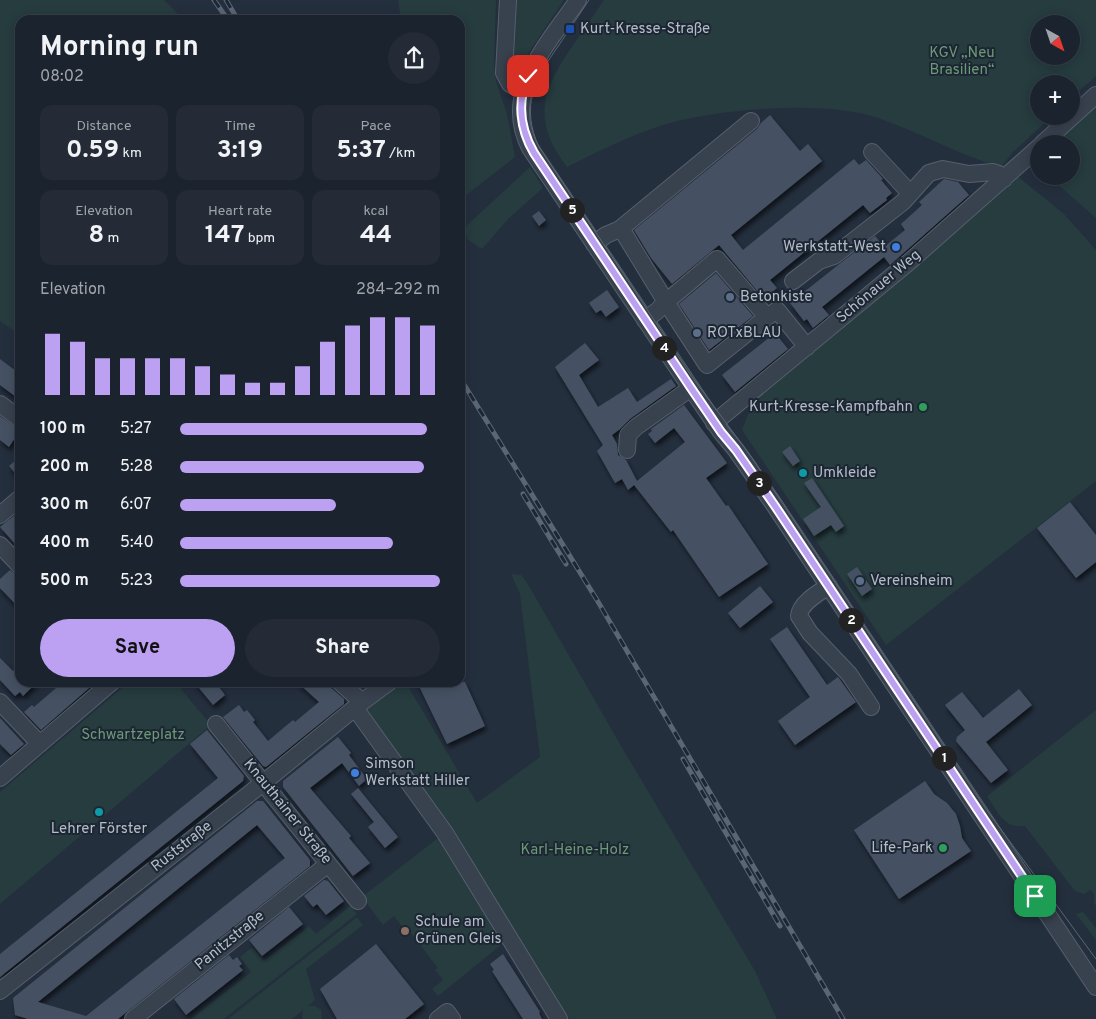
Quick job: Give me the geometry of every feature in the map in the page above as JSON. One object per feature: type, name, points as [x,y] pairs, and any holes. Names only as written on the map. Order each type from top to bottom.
[{"type":"street","points":[[508,0],[504,73],[510,84],[523,91]]},
{"type":"street","points":[[578,0],[526,80],[521,104],[522,122],[528,143],[714,422],[744,460],[829,586],[1096,987]]},
{"type":"street","points":[[1052,135],[1096,95]]},
{"type":"street","points":[[594,244],[606,235],[620,229],[751,121]]},
{"type":"street","points":[[872,152],[910,193]]},
{"type":"street","name":"Schönauer Weg","points":[[714,422],[909,262],[1030,155]]},
{"type":"street","points":[[793,281],[819,262],[834,256],[903,202],[923,178],[936,170],[954,170],[969,174],[994,172],[1004,179]]},
{"type":"street","points":[[620,229],[707,365],[777,310],[807,347]]},
{"type":"street","points":[[645,320],[717,259],[767,318]]},
{"type":"street","points":[[627,450],[628,435],[636,426],[691,388]]},
{"type":"street","points":[[0,404],[15,415]]},
{"type":"street","points":[[0,515],[15,502]]},
{"type":"street","points":[[0,545],[15,561]]},
{"type":"street","points":[[829,586],[815,595],[800,609],[798,616],[810,633],[849,674],[871,707]]},
{"type":"street","points":[[0,778],[106,687]]},
{"type":"street","points":[[344,687],[359,705],[445,833],[559,1019]]},
{"type":"street","name":"Ruststraße","points":[[0,991],[382,687]]},
{"type":"street","points":[[0,702],[40,744]]},
{"type":"street","name":"Knauthainer Straße","points":[[216,724],[358,901]]},
{"type":"street","name":"Panitzstraße","points":[[133,1019],[328,864]]},
{"type":"green space","points":[[0,0],[164,0],[179,15],[15,15],[15,332],[0,321]]},
{"type":"green space","points":[[398,0],[496,0],[494,65],[496,81],[507,114],[515,157],[465,196],[465,15],[400,15]]},
{"type":"green space","points":[[513,0],[564,0],[517,70],[512,68]]},
{"type":"green space","name":"KGV „Neu Brasilien“","points":[[604,0],[1096,0],[1096,76],[1080,90],[1080,75],[1030,75],[1030,125],[1042,125],[1013,152],[1001,167],[878,118],[855,112],[799,108],[736,111],[680,121],[634,136],[567,167],[549,136],[545,121],[545,108],[547,94],[553,79],[571,48]]},
{"type":"green space","points":[[1096,103],[1096,218],[1058,185],[1080,185],[1080,135],[1062,135],[1072,125],[1080,125],[1080,118]]},
{"type":"green space","points":[[530,167],[543,188],[509,218],[482,249],[468,240],[465,227]]},
{"type":"green space","name":"Kurt-Kresse-Kampfbahn","points":[[1016,175],[1064,214],[1096,250],[1096,481],[886,645],[742,430],[754,399]]},
{"type":"green space","name":"Karl-Heine-Holz","points":[[511,574],[521,575],[526,581],[624,751],[755,971],[777,1019],[569,1019],[500,906],[362,712],[393,687],[408,687],[477,803],[540,757],[520,594]]},
{"type":"green space","name":"Schwartzeplatz","points":[[123,687],[179,687],[211,725],[0,904],[0,792]]},
{"type":"green space","points":[[1096,710],[1096,906],[1094,894],[1091,890],[1084,894],[1075,891],[1025,826],[1012,825],[1007,822],[998,813],[987,796]]},
{"type":"green space","points":[[442,835],[504,936],[499,942],[501,945],[438,996],[432,989],[443,980],[435,970],[438,968],[406,927],[404,929],[394,916],[383,925],[362,897]]},
{"type":"green space","points":[[350,906],[357,914],[224,1019],[191,1019],[251,972],[240,957],[252,947],[264,961],[309,926],[316,934]]},
{"type":"green space","points":[[1083,912],[1096,928],[1096,940],[1076,914]]},
{"type":"green space","points":[[357,917],[363,925],[306,969],[315,1000],[308,1006],[315,1006],[321,1010],[322,1019],[302,1019],[303,1010],[292,1019],[228,1019]]},
{"type":"building","points":[[770,115],[800,151],[808,144],[822,161],[731,235],[743,250],[854,159],[859,165],[866,160],[883,179],[881,180],[892,193],[886,198],[887,200],[870,213],[863,205],[770,280],[777,288],[764,299],[719,245],[672,284],[651,258],[634,230],[757,129]]},
{"type":"building","points":[[944,179],[958,182],[969,195],[890,265],[884,257],[822,307],[829,315],[813,328],[807,319],[804,321],[790,303],[875,236],[884,247],[905,230],[901,224],[922,205],[919,202]]},
{"type":"building","points":[[539,211],[546,220],[539,226],[532,216]]},
{"type":"building","points":[[716,273],[753,316],[709,350],[679,304]]},
{"type":"building","points":[[607,290],[619,307],[606,317],[601,310],[596,313],[589,303]]},
{"type":"building","points":[[775,333],[788,349],[735,392],[722,375]]},
{"type":"building","points":[[585,343],[599,360],[579,375],[598,407],[628,388],[637,402],[671,379],[676,386],[630,419],[612,435],[617,444],[618,455],[626,460],[637,481],[685,442],[674,428],[655,443],[648,434],[652,431],[651,429],[684,405],[727,463],[706,478],[726,506],[728,505],[768,564],[719,597],[673,530],[671,532],[634,485],[628,490],[622,479],[615,483],[597,451],[603,445],[555,367]]},
{"type":"building","points":[[0,359],[15,370],[15,396],[0,385]]},
{"type":"building","points":[[0,416],[15,426],[15,438],[9,447],[0,440]]},
{"type":"building","points":[[790,446],[800,461],[793,466],[782,452]]},
{"type":"building","points":[[15,461],[15,473],[9,466]]},
{"type":"building","points":[[812,478],[844,526],[836,532],[831,525],[814,536],[803,519],[821,507],[804,483]]},
{"type":"building","points":[[1070,502],[1096,535],[1096,562],[1076,578],[1037,528]]},
{"type":"building","points":[[15,515],[15,544],[0,527]]},
{"type":"building","name":"Vereinsheim","points":[[857,567],[872,589],[862,596],[847,574]]},
{"type":"building","points":[[10,570],[15,574],[15,604],[0,588],[0,579]]},
{"type":"building","points":[[760,586],[773,602],[740,628],[728,613]]},
{"type":"building","points":[[787,627],[827,685],[838,677],[856,702],[795,745],[778,721],[810,697],[770,639]]},
{"type":"building","points":[[0,658],[13,671],[15,669],[15,687],[32,687],[23,696],[20,692],[15,696],[0,680]]},
{"type":"building","points":[[465,682],[485,726],[447,744],[419,687],[465,687]]},
{"type":"building","points":[[57,687],[90,687],[41,730],[24,712],[32,705],[34,707]]},
{"type":"building","points":[[198,687],[219,687],[225,695],[213,705]]},
{"type":"building","points":[[302,687],[330,687],[344,699],[344,704],[266,767],[263,766],[223,717],[239,705],[244,712],[247,710],[255,720],[253,722],[268,741],[319,702]]},
{"type":"building","points":[[1019,689],[1032,705],[986,742],[1008,770],[991,783],[956,741],[957,737],[965,730],[945,705],[962,692],[983,718]]},
{"type":"building","points":[[0,718],[24,744],[11,755],[0,744]]},
{"type":"building","points":[[207,730],[244,776],[243,781],[0,977],[0,954],[218,778],[190,744]]},
{"type":"building","points":[[338,737],[351,753],[349,755],[367,779],[359,786],[342,763],[310,788],[351,836],[349,838],[370,863],[353,876],[283,787],[283,781]]},
{"type":"building","points":[[925,781],[934,794],[947,803],[956,814],[962,838],[971,851],[899,899],[854,830]]},
{"type":"building","points":[[358,788],[398,837],[385,848],[368,827],[374,822],[351,794]]},
{"type":"building","points":[[257,801],[263,801],[310,860],[310,866],[118,1019],[28,1019],[15,1015],[13,998]],"holes":[[[257,825],[285,858],[86,1016],[38,1002]]]},
{"type":"building","points":[[324,880],[328,881],[344,901],[326,915],[317,904],[313,907],[304,896]]},
{"type":"building","points":[[289,907],[303,924],[262,956],[249,940]]},
{"type":"building","points":[[376,944],[424,1004],[405,1019],[337,1019],[320,989]]},
{"type":"building","points":[[503,954],[540,1012],[542,1019],[523,1019],[492,971],[494,970],[490,964]]},
{"type":"building","points":[[229,955],[233,960],[237,957],[242,964],[239,966],[243,970],[186,1015],[174,999]]},
{"type":"tram line","points":[[589,0],[550,57],[537,81],[533,93],[531,119],[533,132],[539,147],[692,377],[753,459],[986,809],[1096,959]]},
{"type":"railway","points":[[214,0],[224,15]]},
{"type":"railway","points":[[226,0],[235,15]]},
{"type":"railway","points":[[465,386],[597,600],[843,1019]]},
{"type":"railway","points":[[523,494],[566,564]]},
{"type":"railway","points":[[683,759],[780,926]]},
{"type":"place","name":"Kurt-Kresse-Straße","points":[[570,29]]},
{"type":"place","name":"Werkstatt-West","points":[[896,247]]},
{"type":"place","name":"Betonkiste","points":[[730,297]]},
{"type":"place","name":"ROTxBLAU","points":[[697,333]]},
{"type":"place","name":"Kurt-Kresse-Kampfbahn","points":[[923,407]]},
{"type":"place","name":"Umkleide","points":[[803,473]]},
{"type":"place","name":"Vereinsheim","points":[[860,581]]},
{"type":"place","name":"Simson Werkstatt Hiller","points":[[355,773]]},
{"type":"place","name":"Lehrer Förster","points":[[99,812]]},
{"type":"place","name":"Life-Park","points":[[943,848]]},
{"type":"place","name":"Schule am Grünen Gleis","points":[[405,931]]},
{"type":"route","points":[[528,76],[522,98],[521,115],[528,143],[534,153],[721,432],[736,450],[775,506],[1035,896]]}]
